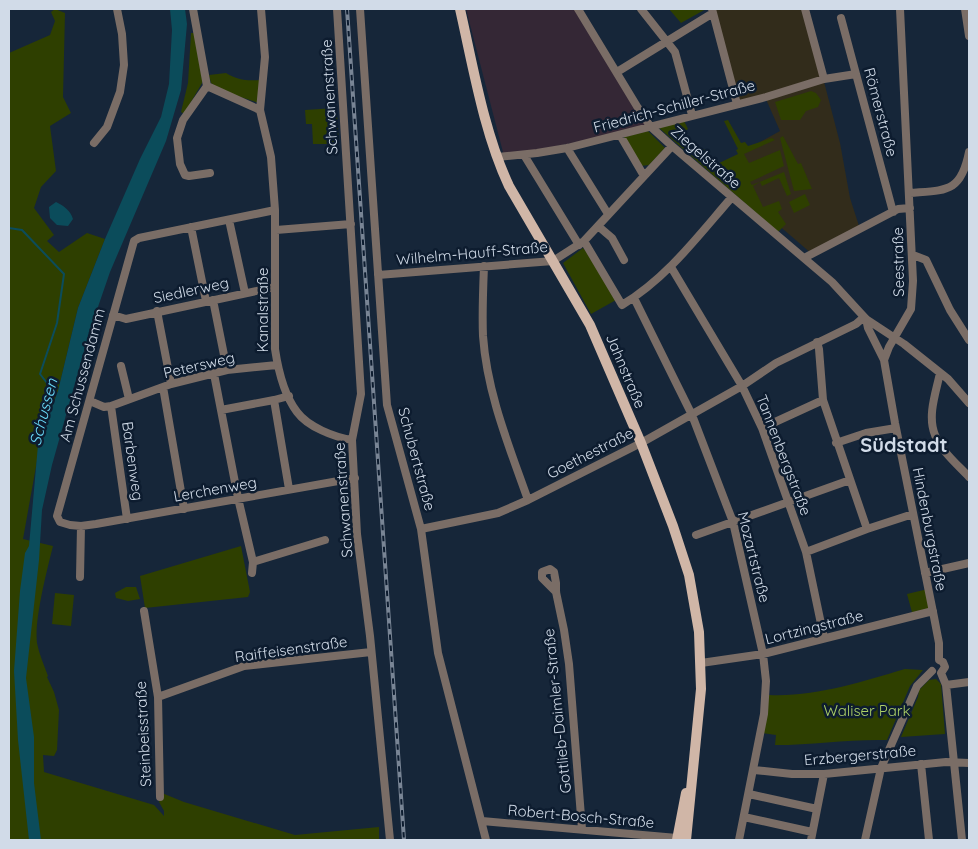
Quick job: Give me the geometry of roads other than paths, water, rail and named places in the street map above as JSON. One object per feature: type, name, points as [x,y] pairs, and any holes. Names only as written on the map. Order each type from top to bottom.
[{"type":"main road","name":"Jahnstraße","points":[[460,9],[496,157],[509,186],[590,325],[641,443],[673,526],[688,575],[699,632],[701,663],[699,719],[694,764],[684,801],[682,839]]},
{"type":"street","points":[[94,143],[107,127],[120,92],[124,65],[122,34],[117,9]]},
{"type":"street","points":[[193,9],[207,86],[183,120],[177,138],[180,164],[185,175],[210,172]]},
{"type":"street","name":"Kanalstraße","points":[[261,9],[265,57],[260,110],[272,162],[276,230],[274,349],[277,365],[280,377],[297,412],[312,425],[340,438],[352,440]]},
{"type":"street","name":"Schwanenstraße","points":[[337,9],[361,394],[352,440],[357,534],[390,840]]},
{"type":"street","name":"Schubertstraße","points":[[360,9],[387,405],[421,530],[438,652],[486,840]]},
{"type":"street","name":"Ziegelstraße","points":[[578,9],[650,126],[832,282],[865,318]]},
{"type":"street","points":[[641,9],[675,52],[692,115]]},
{"type":"street","points":[[805,9],[824,80]]},
{"type":"street","name":"Seestraße","points":[[894,337],[908,315],[912,302],[913,255],[900,9]]},
{"type":"street","points":[[965,9],[969,36]]},
{"type":"street","points":[[617,72],[713,11],[737,104]]},
{"type":"street","name":"Römerstraße","points":[[841,18],[893,212]]},
{"type":"street","name":"Friedrich-Schiller-Straße","points":[[496,157],[524,155],[566,148],[824,80],[856,74]]},
{"type":"street","points":[[207,86],[260,110]]},
{"type":"street","points":[[620,135],[644,176]]},
{"type":"street","name":"Wilhelm-Hauff-Straße","points":[[378,274],[553,261],[582,243],[672,146]]},
{"type":"street","points":[[566,148],[608,214]]},
{"type":"street","points":[[910,193],[943,190],[950,187],[962,175],[969,152]]},
{"type":"street","points":[[524,155],[622,305],[634,298],[671,268],[732,197]]},
{"type":"street","name":"Seestraße","points":[[804,258],[898,209],[910,208]]},
{"type":"street","points":[[227,370],[191,227],[275,210]]},
{"type":"street","points":[[228,220],[245,293]]},
{"type":"street","points":[[276,230],[351,224]]},
{"type":"street","points":[[598,226],[612,238],[624,260]]},
{"type":"street","name":"Am Schussendamm","points":[[60,522],[57,516],[134,241],[139,238],[191,227]]},
{"type":"street","points":[[913,255],[926,260],[950,310],[969,340]]},
{"type":"street","points":[[484,266],[484,336],[488,374],[502,427],[528,500]]},
{"type":"street","name":"Tannenbergstraße","points":[[671,268],[742,386],[762,428],[806,552],[824,638]]},
{"type":"street","name":"Siedlerweg","points":[[113,315],[126,318],[275,287]]},
{"type":"street","name":"Mozartstraße","points":[[634,298],[692,415],[732,522],[763,654],[766,688],[764,714],[740,840]]},
{"type":"street","points":[[157,311],[171,384]]},
{"type":"street","points":[[865,318],[894,337],[940,373],[969,403]]},
{"type":"street","points":[[865,318],[884,360]]},
{"type":"street","name":"Goethestraße","points":[[421,530],[498,513],[528,500],[641,443],[742,386],[776,363],[865,318]]},
{"type":"street","points":[[884,360],[888,347],[894,337]]},
{"type":"street","points":[[817,342],[823,400],[867,529]]},
{"type":"street","name":"Hindenburgstraße","points":[[884,360],[885,374],[939,643],[939,660],[943,662],[945,667],[941,673],[946,684],[962,840]]},
{"type":"street","name":"Petersweg","points":[[111,406],[171,384],[227,370],[277,365]]},
{"type":"street","points":[[121,366],[128,399]]},
{"type":"street","points":[[940,373],[932,409],[934,433],[942,446],[969,477]]},
{"type":"street","points":[[214,374],[238,498],[253,562],[252,573]]},
{"type":"street","points":[[163,387],[184,508]]},
{"type":"street","points":[[221,410],[289,396]]},
{"type":"street","points":[[274,400],[289,489]]},
{"type":"street","points":[[762,428],[823,400]]},
{"type":"street","points":[[90,401],[104,407],[111,406]]},
{"type":"street","name":"Barbenweg","points":[[111,406],[127,519]]},
{"type":"street","points":[[836,442],[866,433],[896,428]]},
{"type":"street","name":"Lerchenweg","points":[[60,522],[81,526],[355,478]]},
{"type":"street","points":[[696,535],[850,480]]},
{"type":"street","points":[[806,552],[913,514]]},
{"type":"street","points":[[80,577],[81,526]]},
{"type":"street","points":[[253,562],[325,540]]},
{"type":"street","points":[[925,573],[969,563]]},
{"type":"street","name":"Gottlieb-Daimler-Straße","points":[[556,592],[564,630],[568,664],[582,829]]},
{"type":"street","name":"Steinbeisstraße","points":[[144,611],[158,697],[160,797]]},
{"type":"street","name":"Lortzingstraße","points":[[701,663],[763,654],[933,611]]},
{"type":"street","name":"Raiffeisenstraße","points":[[158,697],[244,666],[371,652]]},
{"type":"street","points":[[932,672],[931,665],[934,661],[939,660]]},
{"type":"street","points":[[932,672],[936,674],[941,673]]},
{"type":"street","points":[[865,840],[881,768],[917,686],[932,672]]},
{"type":"street","points":[[946,684],[969,682]]},
{"type":"street","name":"Erzbergerstraße","points":[[754,770],[792,774],[824,774],[921,764],[969,762]]},
{"type":"street","points":[[921,764],[929,840]]},
{"type":"street","points":[[810,840],[824,774]]},
{"type":"street","points":[[749,794],[817,809]]},
{"type":"street","points":[[744,817],[812,832]]},
{"type":"street","name":"Robert-Bosch-Straße","points":[[482,820],[682,839]]},
{"type":"water","points":[[170,9],[185,9],[187,24],[181,90],[166,141],[110,272],[89,333],[52,465],[42,510],[39,560],[26,678],[34,737],[34,783],[41,840],[29,840],[18,740],[14,671],[20,591],[25,553],[29,546],[38,445],[58,391],[78,308],[105,239],[140,159],[161,117],[169,84],[172,30]]},
{"type":"water","points":[[56,202],[62,205],[72,216],[73,219],[68,226],[57,225],[50,218],[49,207]]},
{"type":"waterway","name":"Schussen","points":[[9,228],[22,230],[64,274],[57,323],[40,374],[57,396]]},
{"type":"railway","points":[[347,9],[404,840]]},
{"type":"district","name":"Südstadt","points":[[904,444]]},
{"type":"park label","name":"Waliser Park","points":[[867,710]]}]
